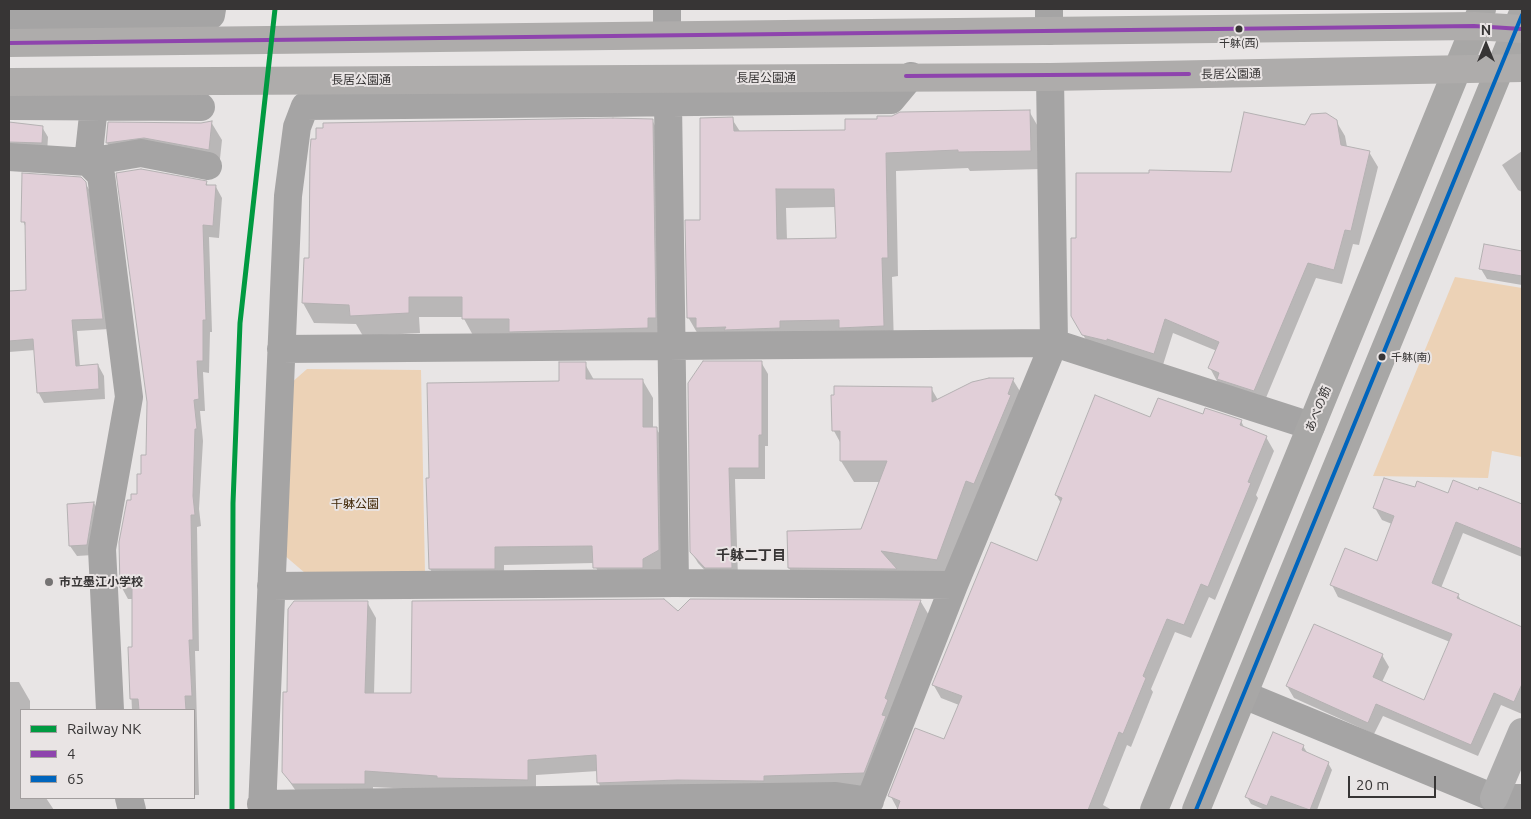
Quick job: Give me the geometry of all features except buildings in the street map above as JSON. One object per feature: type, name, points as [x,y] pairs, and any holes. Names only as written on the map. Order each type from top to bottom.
[{"type":"highway","points":[[9,43],[667,22],[1478,17],[1520,24]]},
{"type":"highway","name":"長居公園通","points":[[9,82],[911,76],[1050,77],[1511,68]]},
{"type":"main road","name":"あべの筋","points":[[1154,810],[1478,17]]},
{"type":"main road","points":[[1196,810],[1511,68],[1520,24]]},
{"type":"street","points":[[9,16],[59,12],[211,15],[212,9]]},
{"type":"street","points":[[911,76],[891,100],[305,106],[297,126],[288,196],[261,807],[836,796],[868,806],[954,584],[1054,343],[1050,77]]},
{"type":"street","points":[[668,103],[675,583]]},
{"type":"street","points":[[9,106],[201,107]]},
{"type":"street","points":[[88,162],[94,106]]},
{"type":"street","points":[[9,157],[88,162],[141,153],[208,166]]},
{"type":"street","points":[[88,162],[101,175],[129,397],[102,550],[110,709]]},
{"type":"street","points":[[281,349],[1054,343],[1311,426]]},
{"type":"street","points":[[272,586],[675,583],[954,584]]},
{"type":"street","points":[[1244,695],[1494,798],[1522,798]]},
{"type":"street","points":[[1494,798],[1522,732]]},
{"type":"green space","points":[[1455,277],[1522,288],[1522,457],[1492,451],[1488,478],[1373,476]]},
{"type":"green space","name":"千躰公園","points":[[307,369],[421,370],[425,574],[305,573],[284,555],[290,384]]},
{"type":"rail line","name":"NK","points":[[232,810],[233,503],[240,323],[275,9]]},
{"type":"transit line","name":"65","points":[[1196,810],[1522,15]]},
{"type":"transit line","name":"4","points":[[9,43],[1474,26],[1522,29]]},
{"type":"transit line","name":"4","points":[[906,76],[1189,74]]},
{"type":"place","name":"千躰(西)","points":[[1239,29]]},
{"type":"place","name":"千躰(南)","points":[[1382,357]]},
{"type":"place","name":"市立墨江小学校","points":[[49,582]]},
{"type":"district","name":"千躰二丁目","points":[[751,555]]}]
